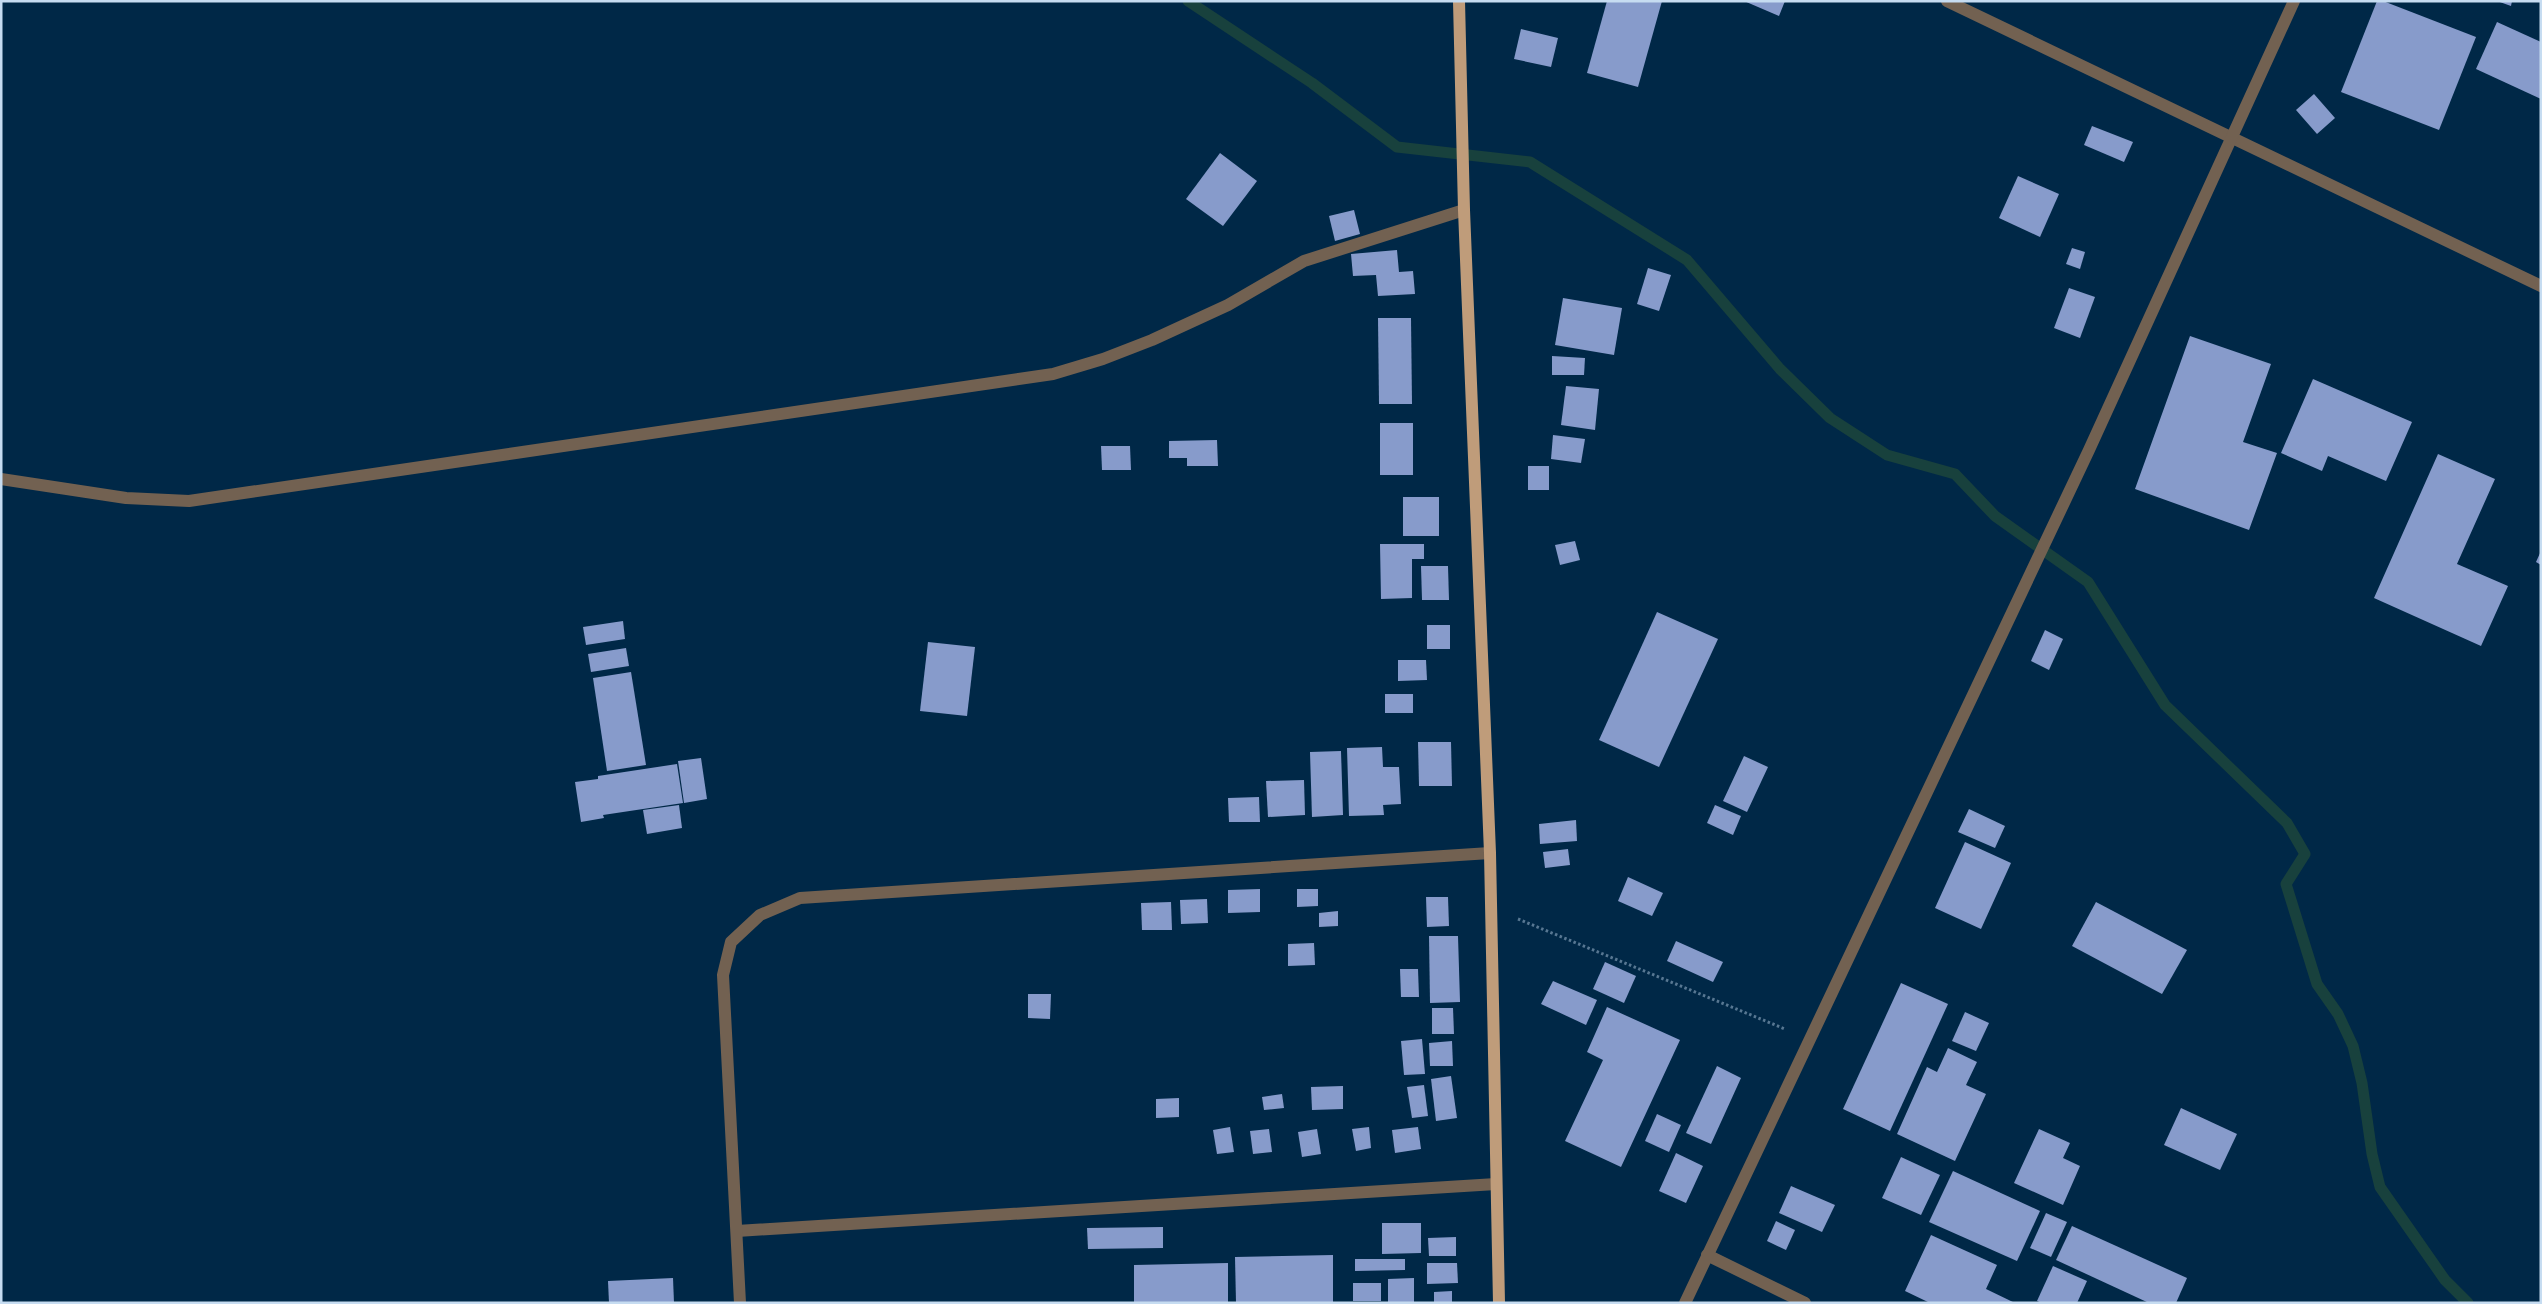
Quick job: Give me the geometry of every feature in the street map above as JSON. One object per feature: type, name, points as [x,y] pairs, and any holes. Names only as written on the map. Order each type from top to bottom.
[{"type":"main road","points":[[1459,1],[1464,210],[1490,853],[1499,1303]]},
{"type":"street","points":[[1947,1],[2541,286]]},
{"type":"street","points":[[1685,1303],[2089,450],[2294,1]]},
{"type":"street","points":[[1,479],[126,498],[189,501],[1053,374],[1103,360],[1152,340],[1228,305],[1304,261],[1464,210]]},
{"type":"street","points":[[740,1303],[723,975],[731,942],[760,915],[800,898],[1490,853]]},
{"type":"street","points":[[737,1231],[1496,1184]]},
{"type":"street","points":[[1707,1255],[1805,1303]]},
{"type":"path","points":[[1490,908],[1811,1040]]},
{"type":"building","points":[[1607,1],[1662,1],[1638,87],[1587,73]]},
{"type":"building","points":[[1744,1],[1785,1],[1779,16]]},
{"type":"building","points":[[2377,1],[2383,1],[2476,37],[2439,130],[2341,92]]},
{"type":"building","points":[[2497,1],[2512,1],[2511,6]]},
{"type":"building","points":[[2497,22],[2541,42],[2541,99],[2476,69]]},
{"type":"building","points":[[1521,29],[1558,38],[1551,67],[1514,59]]},
{"type":"building","points":[[2314,94],[2335,118],[2317,134],[2296,110]]},
{"type":"building","points":[[2092,126],[2133,142],[2124,162],[2084,145]]},
{"type":"building","points":[[1220,153],[1257,181],[1223,226],[1186,199]]},
{"type":"building","points":[[2018,176],[2059,194],[2040,237],[1999,218]]},
{"type":"building","points":[[1354,210],[1360,234],[1335,241],[1329,216]]},
{"type":"building","points":[[2072,248],[2085,252],[2080,269],[2066,264]]},
{"type":"building","points":[[1397,250],[1399,272],[1413,271],[1415,294],[1378,296],[1376,275],[1353,276],[1351,254]]},
{"type":"building","points":[[1648,268],[1671,275],[1659,311],[1637,304]]},
{"type":"building","points":[[2069,288],[2095,297],[2080,338],[2054,328]]},
{"type":"building","points":[[1563,298],[1622,308],[1614,355],[1555,345]]},
{"type":"building","points":[[1378,318],[1411,318],[1412,404],[1379,404]]},
{"type":"building","points":[[2190,336],[2271,364],[2243,442],[2277,453],[2249,530],[2135,489]]},
{"type":"building","points":[[1552,356],[1585,358],[1584,375],[1552,375]]},
{"type":"building","points":[[2313,379],[2412,422],[2386,481],[2328,456],[2322,471],[2281,453]]},
{"type":"building","points":[[1566,386],[1599,389],[1595,430],[1561,425]]},
{"type":"building","points":[[1380,423],[1413,423],[1413,475],[1380,475]]},
{"type":"building","points":[[1553,435],[1585,439],[1581,463],[1551,459]]},
{"type":"building","points":[[1217,440],[1218,466],[1187,466],[1187,458],[1169,458],[1169,441]]},
{"type":"building","points":[[1101,446],[1130,446],[1131,470],[1102,470]]},
{"type":"building","points":[[2438,454],[2495,479],[2457,564],[2508,586],[2481,646],[2374,598]]},
{"type":"building","points":[[1528,466],[1549,466],[1549,490],[1528,490]]},
{"type":"building","points":[[1403,497],[1439,497],[1439,536],[1403,536]]},
{"type":"building","points":[[1575,541],[1580,560],[1560,565],[1555,545]]},
{"type":"building","points":[[1380,544],[1424,544],[1424,559],[1412,559],[1412,598],[1381,599]]},
{"type":"building","points":[[2541,551],[2541,565],[2536,562]]},
{"type":"building","points":[[1421,566],[1448,566],[1449,600],[1422,600]]},
{"type":"building","points":[[1657,612],[1718,639],[1659,767],[1599,740]]},
{"type":"building","points":[[623,621],[625,639],[586,645],[583,627]]},
{"type":"building","points":[[1427,625],[1450,625],[1450,649],[1427,649]]},
{"type":"building","points":[[2045,630],[2063,639],[2049,670],[2031,661]]},
{"type":"building","points":[[928,642],[975,647],[967,716],[920,711]]},
{"type":"building","points":[[626,648],[629,666],[591,672],[588,654]]},
{"type":"building","points":[[1398,660],[1426,660],[1427,680],[1398,681]]},
{"type":"building","points":[[631,672],[646,765],[607,771],[593,678]]},
{"type":"building","points":[[1385,694],[1413,694],[1413,713],[1385,713]]},
{"type":"building","points":[[1418,742],[1451,742],[1452,786],[1419,786]]},
{"type":"building","points":[[1382,747],[1383,767],[1399,767],[1401,804],[1383,805],[1384,815],[1349,816],[1347,748]]},
{"type":"building","points":[[1341,751],[1343,815],[1312,817],[1310,752]]},
{"type":"building","points":[[1744,756],[1768,767],[1747,812],[1723,801]]},
{"type":"building","points":[[701,758],[707,799],[684,803],[678,761]]},
{"type":"building","points":[[677,764],[683,803],[603,815],[604,818],[581,822],[575,782],[598,779],[598,776]]},
{"type":"building","points":[[1304,780],[1305,815],[1268,817],[1266,781]]},
{"type":"building","points":[[1259,797],[1260,822],[1229,822],[1228,798]]},
{"type":"building","points":[[679,805],[682,828],[647,834],[643,810]]},
{"type":"building","points":[[1715,805],[1741,816],[1733,835],[1707,823]]},
{"type":"building","points":[[1969,809],[2005,826],[1995,848],[1958,832]]},
{"type":"building","points":[[1576,820],[1577,841],[1540,844],[1539,824]]},
{"type":"building","points":[[1965,842],[2011,863],[1981,929],[1935,908]]},
{"type":"building","points":[[1568,849],[1570,865],[1545,868],[1543,852]]},
{"type":"building","points":[[1628,877],[1663,893],[1652,916],[1618,901]]},
{"type":"building","points":[[1260,889],[1260,912],[1228,913],[1228,890]]},
{"type":"building","points":[[1297,889],[1318,889],[1318,906],[1297,907]]},
{"type":"building","points":[[1426,897],[1448,897],[1449,926],[1427,927]]},
{"type":"building","points":[[1207,899],[1208,923],[1181,924],[1180,900]]},
{"type":"building","points":[[1171,902],[1172,930],[1142,930],[1141,903]]},
{"type":"building","points":[[2096,902],[2187,950],[2162,994],[2072,946]]},
{"type":"building","points":[[1338,911],[1338,926],[1319,927],[1319,913]]},
{"type":"building","points":[[1429,936],[1458,936],[1460,1002],[1430,1003]]},
{"type":"building","points":[[1676,941],[1723,962],[1713,982],[1667,961]]},
{"type":"building","points":[[1314,943],[1315,965],[1288,966],[1288,944]]},
{"type":"building","points":[[1605,962],[1636,976],[1624,1003],[1593,989]]},
{"type":"building","points":[[1400,969],[1418,969],[1419,997],[1401,997]]},
{"type":"building","points":[[1553,981],[1597,1000],[1586,1025],[1541,1004]]},
{"type":"building","points":[[1901,983],[1948,1004],[1890,1131],[1843,1109]]},
{"type":"building","points":[[1028,994],[1051,994],[1050,1019],[1028,1018]]},
{"type":"building","points":[[1607,1007],[1680,1040],[1621,1167],[1565,1141],[1603,1060],[1587,1052]]},
{"type":"building","points":[[1432,1008],[1453,1008],[1454,1034],[1432,1034]]},
{"type":"building","points":[[1965,1012],[1989,1023],[1976,1051],[1952,1041]]},
{"type":"building","points":[[1422,1039],[1425,1074],[1404,1075],[1401,1041]]},
{"type":"building","points":[[1452,1041],[1453,1066],[1430,1066],[1429,1043]]},
{"type":"building","points":[[1948,1048],[1977,1062],[1966,1085],[1986,1094],[1955,1161],[1897,1134],[1927,1067],[1937,1072]]},
{"type":"building","points":[[1717,1066],[1741,1078],[1711,1144],[1686,1133]]},
{"type":"building","points":[[1451,1076],[1457,1118],[1436,1121],[1431,1079]]},
{"type":"building","points":[[1424,1085],[1428,1116],[1412,1118],[1407,1087]]},
{"type":"building","points":[[1343,1086],[1343,1109],[1312,1110],[1311,1087]]},
{"type":"building","points":[[1282,1094],[1284,1108],[1264,1110],[1262,1097]]},
{"type":"building","points":[[1179,1098],[1179,1117],[1156,1118],[1156,1099]]},
{"type":"building","points":[[2181,1108],[2237,1134],[2220,1170],[2164,1145]]},
{"type":"building","points":[[1657,1114],[1681,1125],[1669,1152],[1645,1141]]},
{"type":"building","points":[[1230,1127],[1234,1152],[1217,1154],[1213,1130]]},
{"type":"building","points":[[1369,1127],[1371,1148],[1356,1151],[1352,1129]]},
{"type":"building","points":[[1418,1127],[1421,1149],[1395,1153],[1392,1130]]},
{"type":"building","points":[[1269,1129],[1272,1152],[1253,1154],[1250,1131]]},
{"type":"building","points":[[1317,1129],[1321,1154],[1302,1157],[1298,1132]]},
{"type":"building","points":[[2039,1129],[2070,1143],[2063,1158],[2080,1166],[2063,1205],[2014,1183]]},
{"type":"building","points":[[1676,1153],[1703,1166],[1686,1203],[1659,1191]]},
{"type":"building","points":[[1901,1157],[1940,1175],[1921,1215],[1882,1198]]},
{"type":"building","points":[[1953,1171],[2040,1211],[2017,1261],[1929,1222]]},
{"type":"building","points":[[1791,1186],[1835,1205],[1822,1232],[1779,1213]]},
{"type":"building","points":[[2046,1213],[2067,1222],[2051,1257],[2030,1248]]},
{"type":"building","points":[[1776,1221],[1795,1230],[1786,1250],[1767,1241]]},
{"type":"building","points":[[1382,1223],[1421,1223],[1421,1253],[1382,1254]]},
{"type":"building","points":[[2072,1226],[2187,1278],[2176,1303],[2149,1303],[2056,1260]]},
{"type":"building","points":[[1163,1227],[1163,1248],[1088,1249],[1087,1228]]},
{"type":"building","points":[[1931,1235],[1997,1265],[1986,1289],[2015,1303],[1930,1303],[1905,1291]]},
{"type":"building","points":[[1456,1237],[1456,1256],[1429,1256],[1428,1238]]},
{"type":"building","points":[[1333,1255],[1333,1303],[1236,1303],[1235,1257]]},
{"type":"building","points":[[1355,1259],[1405,1259],[1405,1270],[1355,1271]]},
{"type":"building","points":[[1228,1263],[1228,1303],[1134,1303],[1134,1265]]},
{"type":"building","points":[[1427,1263],[1457,1263],[1458,1283],[1427,1284]]},
{"type":"building","points":[[2053,1266],[2087,1281],[2077,1303],[2042,1303],[2037,1301]]},
{"type":"building","points":[[673,1278],[674,1303],[609,1303],[608,1281]]},
{"type":"building","points":[[1414,1278],[1414,1302],[1388,1302],[1388,1279]]},
{"type":"building","points":[[1353,1283],[1381,1283],[1381,1301],[1353,1301]]},
{"type":"building","points":[[1452,1291],[1452,1303],[1434,1303],[1434,1292]]},
{"type":"waterway","points":[[1188,1],[1312,83],[1397,147],[1530,162],[1687,260],[1780,369],[1830,418],[1887,455],[1955,474],[1995,516],[2088,582],[2165,705],[2287,823],[2305,854],[2286,884],[2317,984],[2338,1014],[2353,1046],[2362,1083],[2372,1154],[2380,1187],[2445,1280],[2468,1303]]}]
